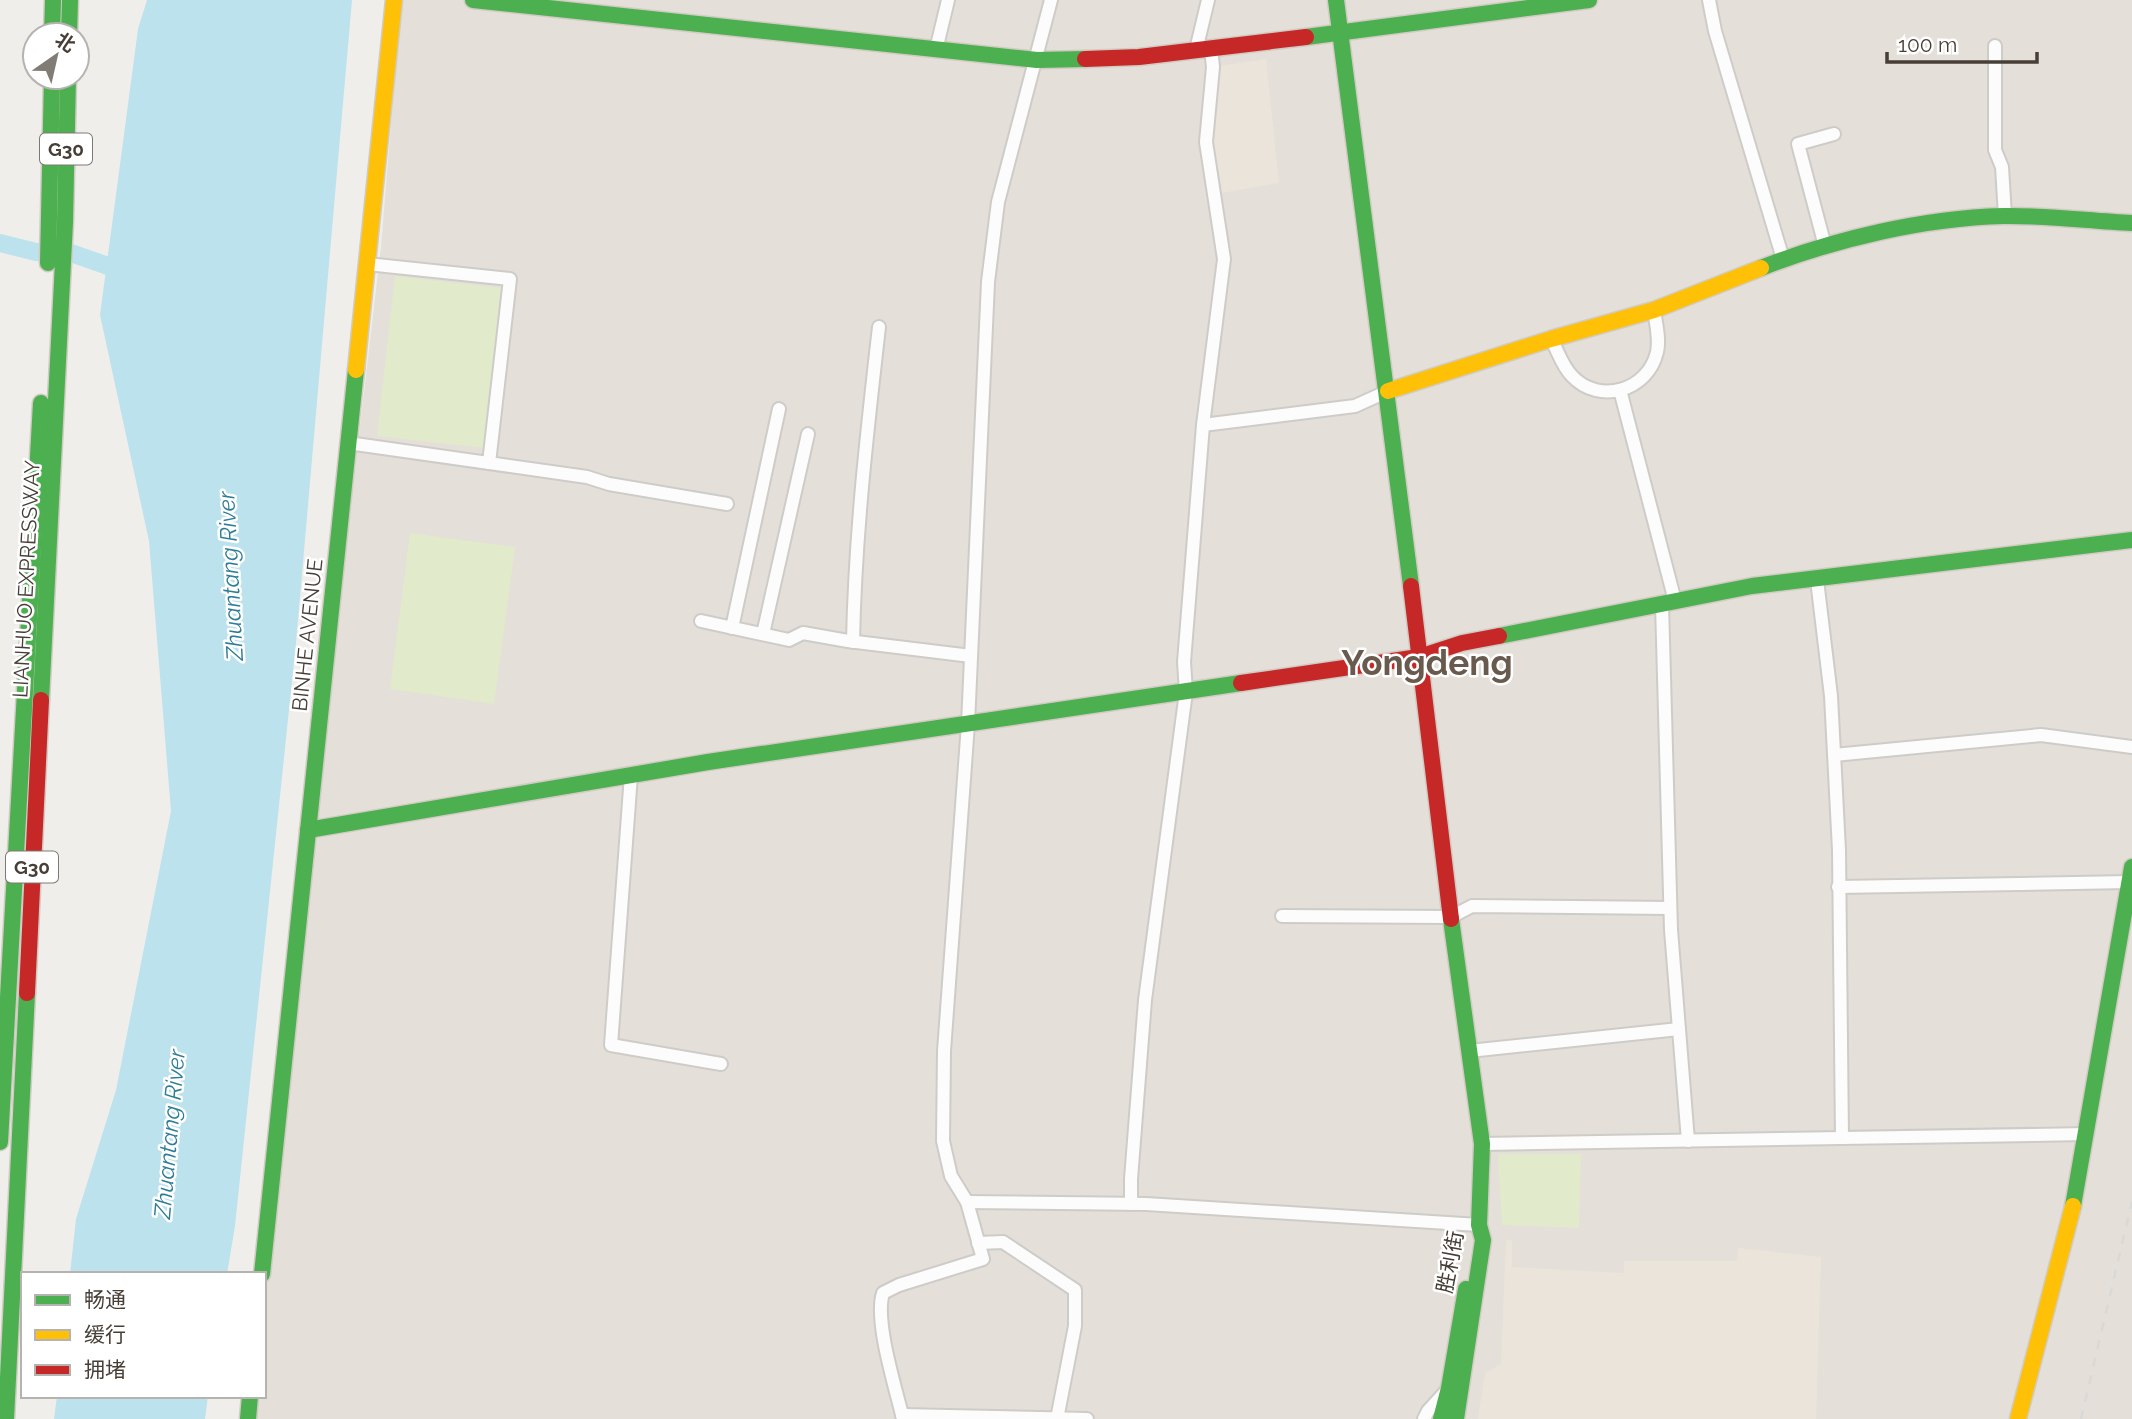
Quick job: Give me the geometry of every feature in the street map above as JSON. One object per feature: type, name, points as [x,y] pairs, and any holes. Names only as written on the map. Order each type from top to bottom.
[{"type":"main road","points":[[52,21],[53,0]]},
{"type":"main road","points":[[69,21],[70,0]]},
{"type":"main road","name":"BINHE AVENUE","points":[[262,1272],[394,0]]},
{"type":"main road","points":[[473,0],[1037,61],[1139,57],[1203,50],[1589,0]]},
{"type":"main road","points":[[1336,0],[1388,391],[1451,918],[1482,1144],[1479,1225]]},
{"type":"main road","name":"LIANHUO EXPRESSWAY","points":[[52,91],[57,220]]},
{"type":"main road","name":"LIANHUO EXPRESSWAY","points":[[6,1419],[57,220],[67,91]]},
{"type":"main road","points":[[1388,391],[1551,339],[1654,310],[1783,259],[1825,246],[1939,220],[2005,216],[2132,223]]},
{"type":"main road","name":"LIANHUO EXPRESSWAY","points":[[0,1142],[10,936],[53,314]]},
{"type":"main road","points":[[308,830],[631,775],[1419,657],[1462,643],[1752,586],[2132,540]]},
{"type":"main road","points":[[2018,1419],[2078,1187],[2131,875]]},
{"type":"main road","name":"胜利街","points":[[1441,1419],[1449,1388],[1474,1239],[1479,1225]]},
{"type":"main road","name":"胜利街","points":[[1456,1419],[1483,1240],[1479,1225]]},
{"type":"main road","points":[[248,1419],[250,1398]]},
{"type":"street","points":[[936,50],[948,0]]},
{"type":"street","points":[[1051,0],[998,202],[988,282],[968,724],[943,1051],[943,1140],[951,1176],[967,1202],[983,1259],[900,1285],[883,1293],[879,1303],[902,1417],[1087,1419]]},
{"type":"street","points":[[1131,1204],[1146,1000],[1186,692],[1184,662],[1203,425],[1224,259],[1206,142],[1213,67],[1203,50],[1208,0]]},
{"type":"street","points":[[1709,0],[1715,31],[1783,259]]},
{"type":"street","points":[[1995,46],[1995,150],[2002,167],[2005,216]]},
{"type":"street","points":[[1825,246],[1798,144],[1834,134]]},
{"type":"street","points":[[367,264],[510,279],[489,463]]},
{"type":"street","points":[[1551,339],[1567,370],[1579,382],[1603,391],[1620,390],[1641,380],[1655,361],[1658,338],[1654,310]]},
{"type":"street","points":[[853,642],[861,480],[879,327]]},
{"type":"street","points":[[1620,390],[1669,602],[1670,908],[1688,1141]]},
{"type":"street","points":[[1203,425],[1355,405],[1388,391]]},
{"type":"street","points":[[732,628],[779,409]]},
{"type":"street","points":[[763,634],[808,433]]},
{"type":"street","points":[[348,443],[587,477],[609,484],[727,504]]},
{"type":"street","points":[[1817,579],[1831,696],[1834,755],[1842,1138]]},
{"type":"street","points":[[701,621],[789,640],[803,633],[853,642],[971,656]]},
{"type":"street","points":[[1834,755],[2041,735],[2132,747]]},
{"type":"street","points":[[631,775],[611,1045],[721,1064]]},
{"type":"street","points":[[1838,887],[2131,875]]},
{"type":"street","points":[[1282,916],[1451,918],[1472,906],[1670,908]]},
{"type":"street","points":[[1469,1051],[1679,1029]]},
{"type":"street","points":[[1482,1144],[2087,1134]]},
{"type":"street","points":[[967,1202],[1131,1204],[1479,1225]]},
{"type":"street","points":[[978,1243],[1003,1242],[1075,1290],[1075,1326],[1057,1418]]},
{"type":"street","points":[[1424,1419],[1449,1388]]},
{"type":"shaded area","points":[[401,0],[2132,0],[2132,1419],[254,1419],[256,1398],[266,1398],[266,1285],[287,1052],[381,247]]},
{"type":"shaded area","points":[[1266,59],[1279,183],[1221,193],[1213,145],[1221,66]]},
{"type":"shaded area","points":[[1506,1239],[1512,1241],[1512,1267],[1624,1273],[1624,1261],[1737,1261],[1738,1248],[1821,1257],[1816,1419],[1478,1419],[1485,1373],[1501,1364]]},
{"type":"green space","points":[[395,276],[501,288],[484,448],[377,436]]},
{"type":"green space","points":[[410,533],[515,547],[494,704],[390,689]]},
{"type":"green space","points":[[1498,1154],[1581,1154],[1579,1228],[1502,1225]]},
{"type":"water","name":"Zhuantang River","points":[[147,0],[352,0],[296,643],[235,1226],[227,1272],[70,1272],[76,1219],[116,1090],[171,811],[149,541],[100,315],[138,29]]},
{"type":"water","points":[[57,1398],[208,1398],[205,1419],[54,1419]]},
{"type":"waterway","points":[[0,243],[36,252],[71,253],[128,273]]},
{"type":"railway","points":[[2081,1419],[2132,1201]]},
{"type":"traffic: fast","points":[[52,21],[53,0]]},
{"type":"traffic: fast","points":[[69,21],[70,0]]},
{"type":"traffic: fast","points":[[473,0],[1037,60],[1085,59]]},
{"type":"traffic: fast","points":[[1336,0],[1411,586]]},
{"type":"traffic: fast","points":[[1306,37],[1589,0]]},
{"type":"traffic: fast","points":[[48,263],[52,91]]},
{"type":"traffic: fast","points":[[41,700],[65,222],[68,91]]},
{"type":"traffic: fast","points":[[1761,268],[1849,239],[1942,221],[2019,216],[2132,223]]},
{"type":"traffic: fast","points":[[262,1272],[356,370]]},
{"type":"traffic: fast","points":[[0,1142],[41,403]]},
{"type":"traffic: fast","points":[[1499,636],[1752,586],[2132,540]]},
{"type":"traffic: fast","points":[[308,830],[708,762],[1241,683]]},
{"type":"traffic: fast","points":[[2073,1206],[2132,867]]},
{"type":"traffic: fast","points":[[1451,919],[1482,1144],[1479,1225],[1483,1240],[1456,1419]]},
{"type":"traffic: fast","points":[[6,1419],[27,993]]},
{"type":"traffic: fast","points":[[1441,1419],[1466,1289]]},
{"type":"traffic: fast","points":[[248,1419],[250,1398]]},
{"type":"traffic: slow","points":[[356,370],[394,0]]},
{"type":"traffic: slow","points":[[1388,391],[1551,339],[1654,310],[1761,268]]},
{"type":"traffic: slow","points":[[2018,1419],[2073,1206]]},
{"type":"traffic: jam","points":[[1085,59],[1139,57],[1306,37]]},
{"type":"traffic: jam","points":[[1411,586],[1451,919]]},
{"type":"traffic: jam","points":[[1241,683],[1419,657],[1462,643],[1499,636]]},
{"type":"traffic: jam","points":[[27,993],[41,700]]},
{"type":"district","name":"Yongdeng","points":[[1427,662]]}]
